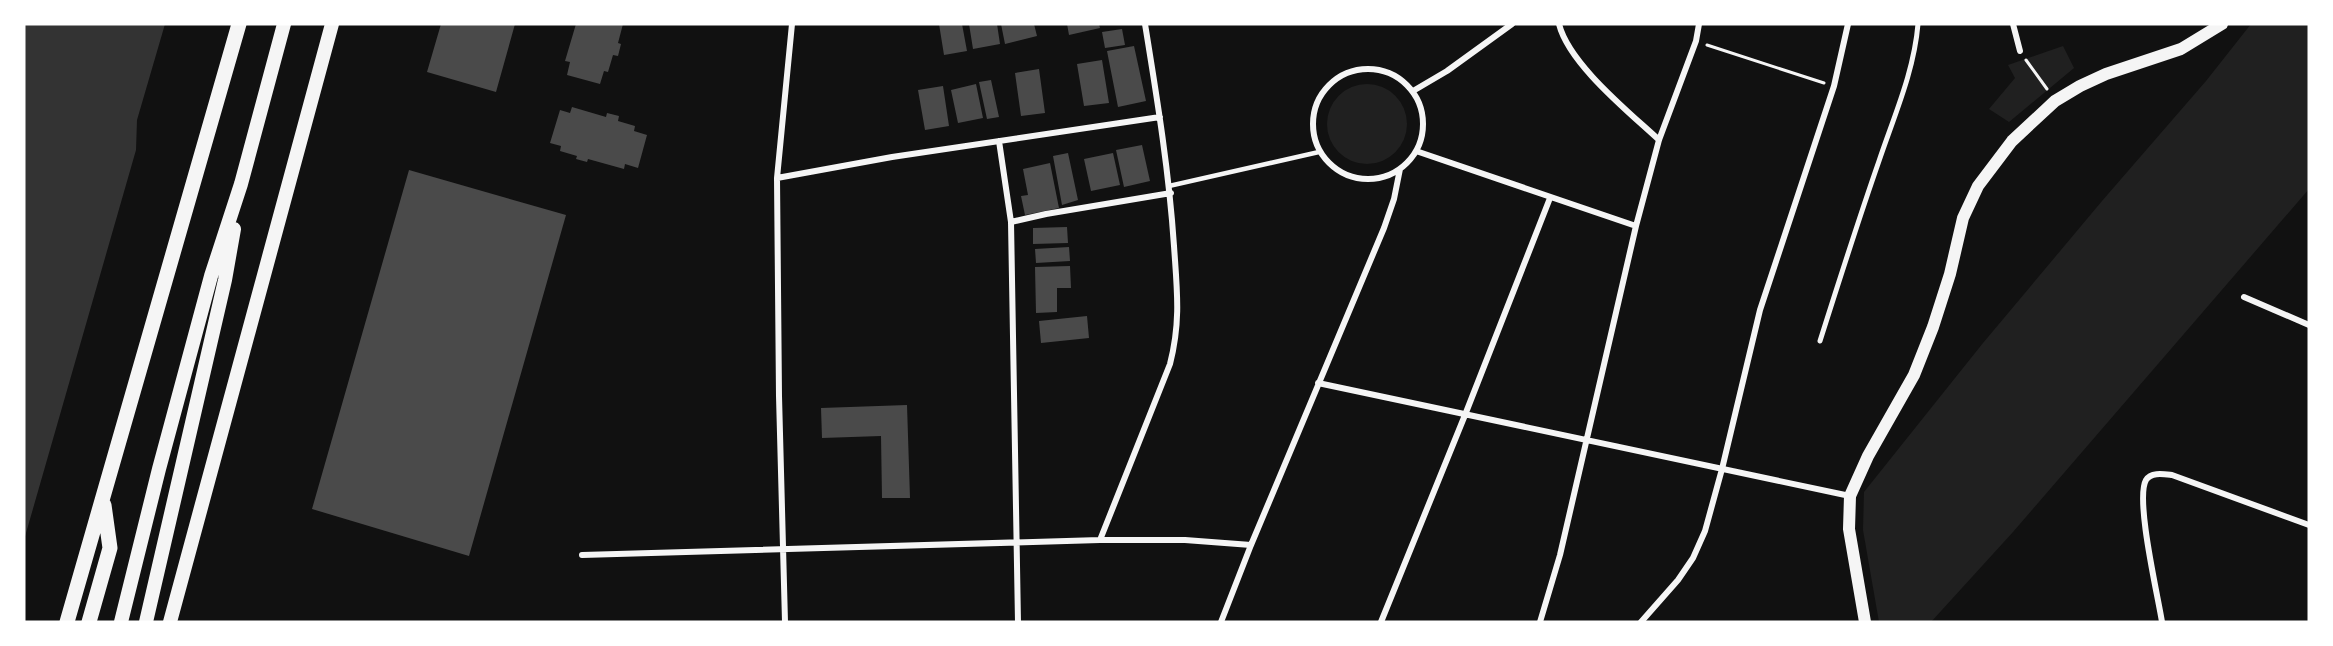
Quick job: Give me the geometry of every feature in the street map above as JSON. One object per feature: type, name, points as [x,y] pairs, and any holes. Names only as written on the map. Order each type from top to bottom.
[{"type":"highway","points":[[67,622],[104,500],[238,24]]},
{"type":"highway","points":[[121,622],[159,468],[211,276],[241,184],[284,24]]},
{"type":"highway","points":[[170,622],[332,24]]},
{"type":"highway","points":[[146,622],[225,280],[241,184]]},
{"type":"highway","points":[[89,622],[110,548],[104,500]]},
{"type":"main road","points":[[1865,622],[1849,529],[1850,496],[1868,456],[1914,375],[1940,306],[1963,218],[1978,186],[2013,141],[2055,101],[2080,86],[2106,75],[2181,49],[2222,24]]},
{"type":"street","points":[[785,622],[785,549],[779,396],[777,178],[792,24]]},
{"type":"street","points":[[1100,540],[1170,364],[1177,338],[1179,312],[1170,190],[1144,24]]},
{"type":"street","points":[[1413,91],[1447,71],[1512,24]]},
{"type":"street","points":[[1559,24],[1572,50],[1588,72],[1659,140]]},
{"type":"street","points":[[1540,622],[1560,555],[1636,226],[1659,140],[1696,41],[1699,24]]},
{"type":"street","points":[[1641,622],[1678,580],[1693,558],[1705,531],[1760,310],[1834,86],[1848,24]]},
{"type":"street","points":[[1820,341],[1904,90],[1917,40],[1918,24]]},
{"type":"street","points":[[2013,24],[2020,51]]},
{"type":"street","points":[[1364,68],[1382,70],[1399,78],[1413,91],[1420,105],[1423,121],[1422,136],[1416,151],[1400,169],[1383,177],[1369,180],[1354,178],[1334,168],[1320,152],[1313,134],[1313,116],[1319,98],[1330,83],[1346,73],[1364,68]]},
{"type":"street","points":[[777,178],[892,157],[1160,117]]},
{"type":"street","points":[[999,141],[1011,222],[1018,622]]},
{"type":"street","points":[[1416,151],[1636,226]]},
{"type":"street","points":[[1221,622],[1384,228],[1394,199],[1400,169]]},
{"type":"street","points":[[1011,222],[1170,190]]},
{"type":"street","points":[[1381,622],[1550,198]]},
{"type":"street","points":[[2244,297],[2309,325]]},
{"type":"street","points":[[1318,383],[1850,496]]},
{"type":"street","points":[[2162,622],[2142,502],[2145,481],[2150,476],[2172,475],[2309,525]]},
{"type":"street","points":[[582,555],[1100,540],[1185,540],[1251,545]]},
{"type":"lane","points":[[1170,190],[1320,152]]},
{"type":"path","points":[[1696,41],[1834,86]]},
{"type":"path","points":[[2020,51],[2055,101]]},
{"type":"shaded area","points":[[24,24],[165,24],[137,120],[136,150],[24,540]]},
{"type":"shaded area","points":[[2251,24],[2309,24],[2309,189],[2013,532],[1931,622],[1879,622],[1863,530],[1864,492],[1983,343],[2206,81]]},
{"type":"shaded area","points":[[2063,46],[2074,68],[2009,122],[1989,109],[2015,78],[2008,65]]},
{"type":"shaded area","points":[[1359,84],[1375,84],[1396,95],[1407,116],[1407,132],[1396,153],[1375,164],[1359,164],[1345,158],[1333,146],[1327,132],[1327,116],[1333,102],[1345,90]]},
{"type":"building","points":[[441,24],[515,24],[496,92],[427,72]]},
{"type":"building","points":[[576,24],[623,24],[618,43],[621,44],[618,56],[613,55],[608,72],[604,71],[600,84],[567,75],[570,62],[565,61]]},
{"type":"building","points":[[939,24],[962,24],[967,51],[944,55]]},
{"type":"building","points":[[969,24],[997,24],[1000,44],[973,49]]},
{"type":"building","points":[[1001,24],[1034,24],[1037,36],[1005,44]]},
{"type":"building","points":[[1067,24],[1099,24],[1100,28],[1069,35]]},
{"type":"building","points":[[1122,29],[1125,45],[1105,48],[1102,32]]},
{"type":"building","points":[[1134,46],[1146,101],[1118,107],[1107,51]]},
{"type":"building","points":[[1102,60],[1109,103],[1084,106],[1077,64]]},
{"type":"building","points":[[1039,69],[1045,113],[1021,116],[1015,73]]},
{"type":"building","points":[[991,80],[999,117],[987,119],[979,82]]},
{"type":"building","points":[[976,84],[983,118],[958,123],[951,90]]},
{"type":"building","points":[[943,86],[949,126],[925,130],[918,90]]},
{"type":"building","points":[[572,107],[606,117],[607,113],[619,116],[618,121],[635,126],[634,131],[647,135],[638,168],[625,164],[624,169],[588,159],[587,162],[576,159],[577,156],[560,151],[561,146],[550,143],[560,110],[570,113]]},
{"type":"building","points":[[1142,145],[1150,181],[1124,187],[1116,150]]},
{"type":"building","points":[[1068,153],[1078,200],[1062,205],[1053,156]]},
{"type":"building","points":[[1113,153],[1120,185],[1091,191],[1084,159]]},
{"type":"building","points":[[1050,163],[1059,208],[1025,215],[1021,196],[1028,195],[1023,169]]},
{"type":"building","points":[[409,170],[566,215],[469,556],[312,509]]},
{"type":"building","points":[[1067,227],[1068,243],[1033,244],[1033,228]]},
{"type":"building","points":[[1069,247],[1070,261],[1036,263],[1035,249]]},
{"type":"building","points":[[1070,266],[1071,288],[1057,288],[1057,312],[1036,313],[1035,267]]},
{"type":"building","points":[[1087,316],[1089,338],[1041,343],[1039,321]]},
{"type":"building","points":[[907,405],[910,498],[882,498],[881,436],[822,438],[821,408]]}]
